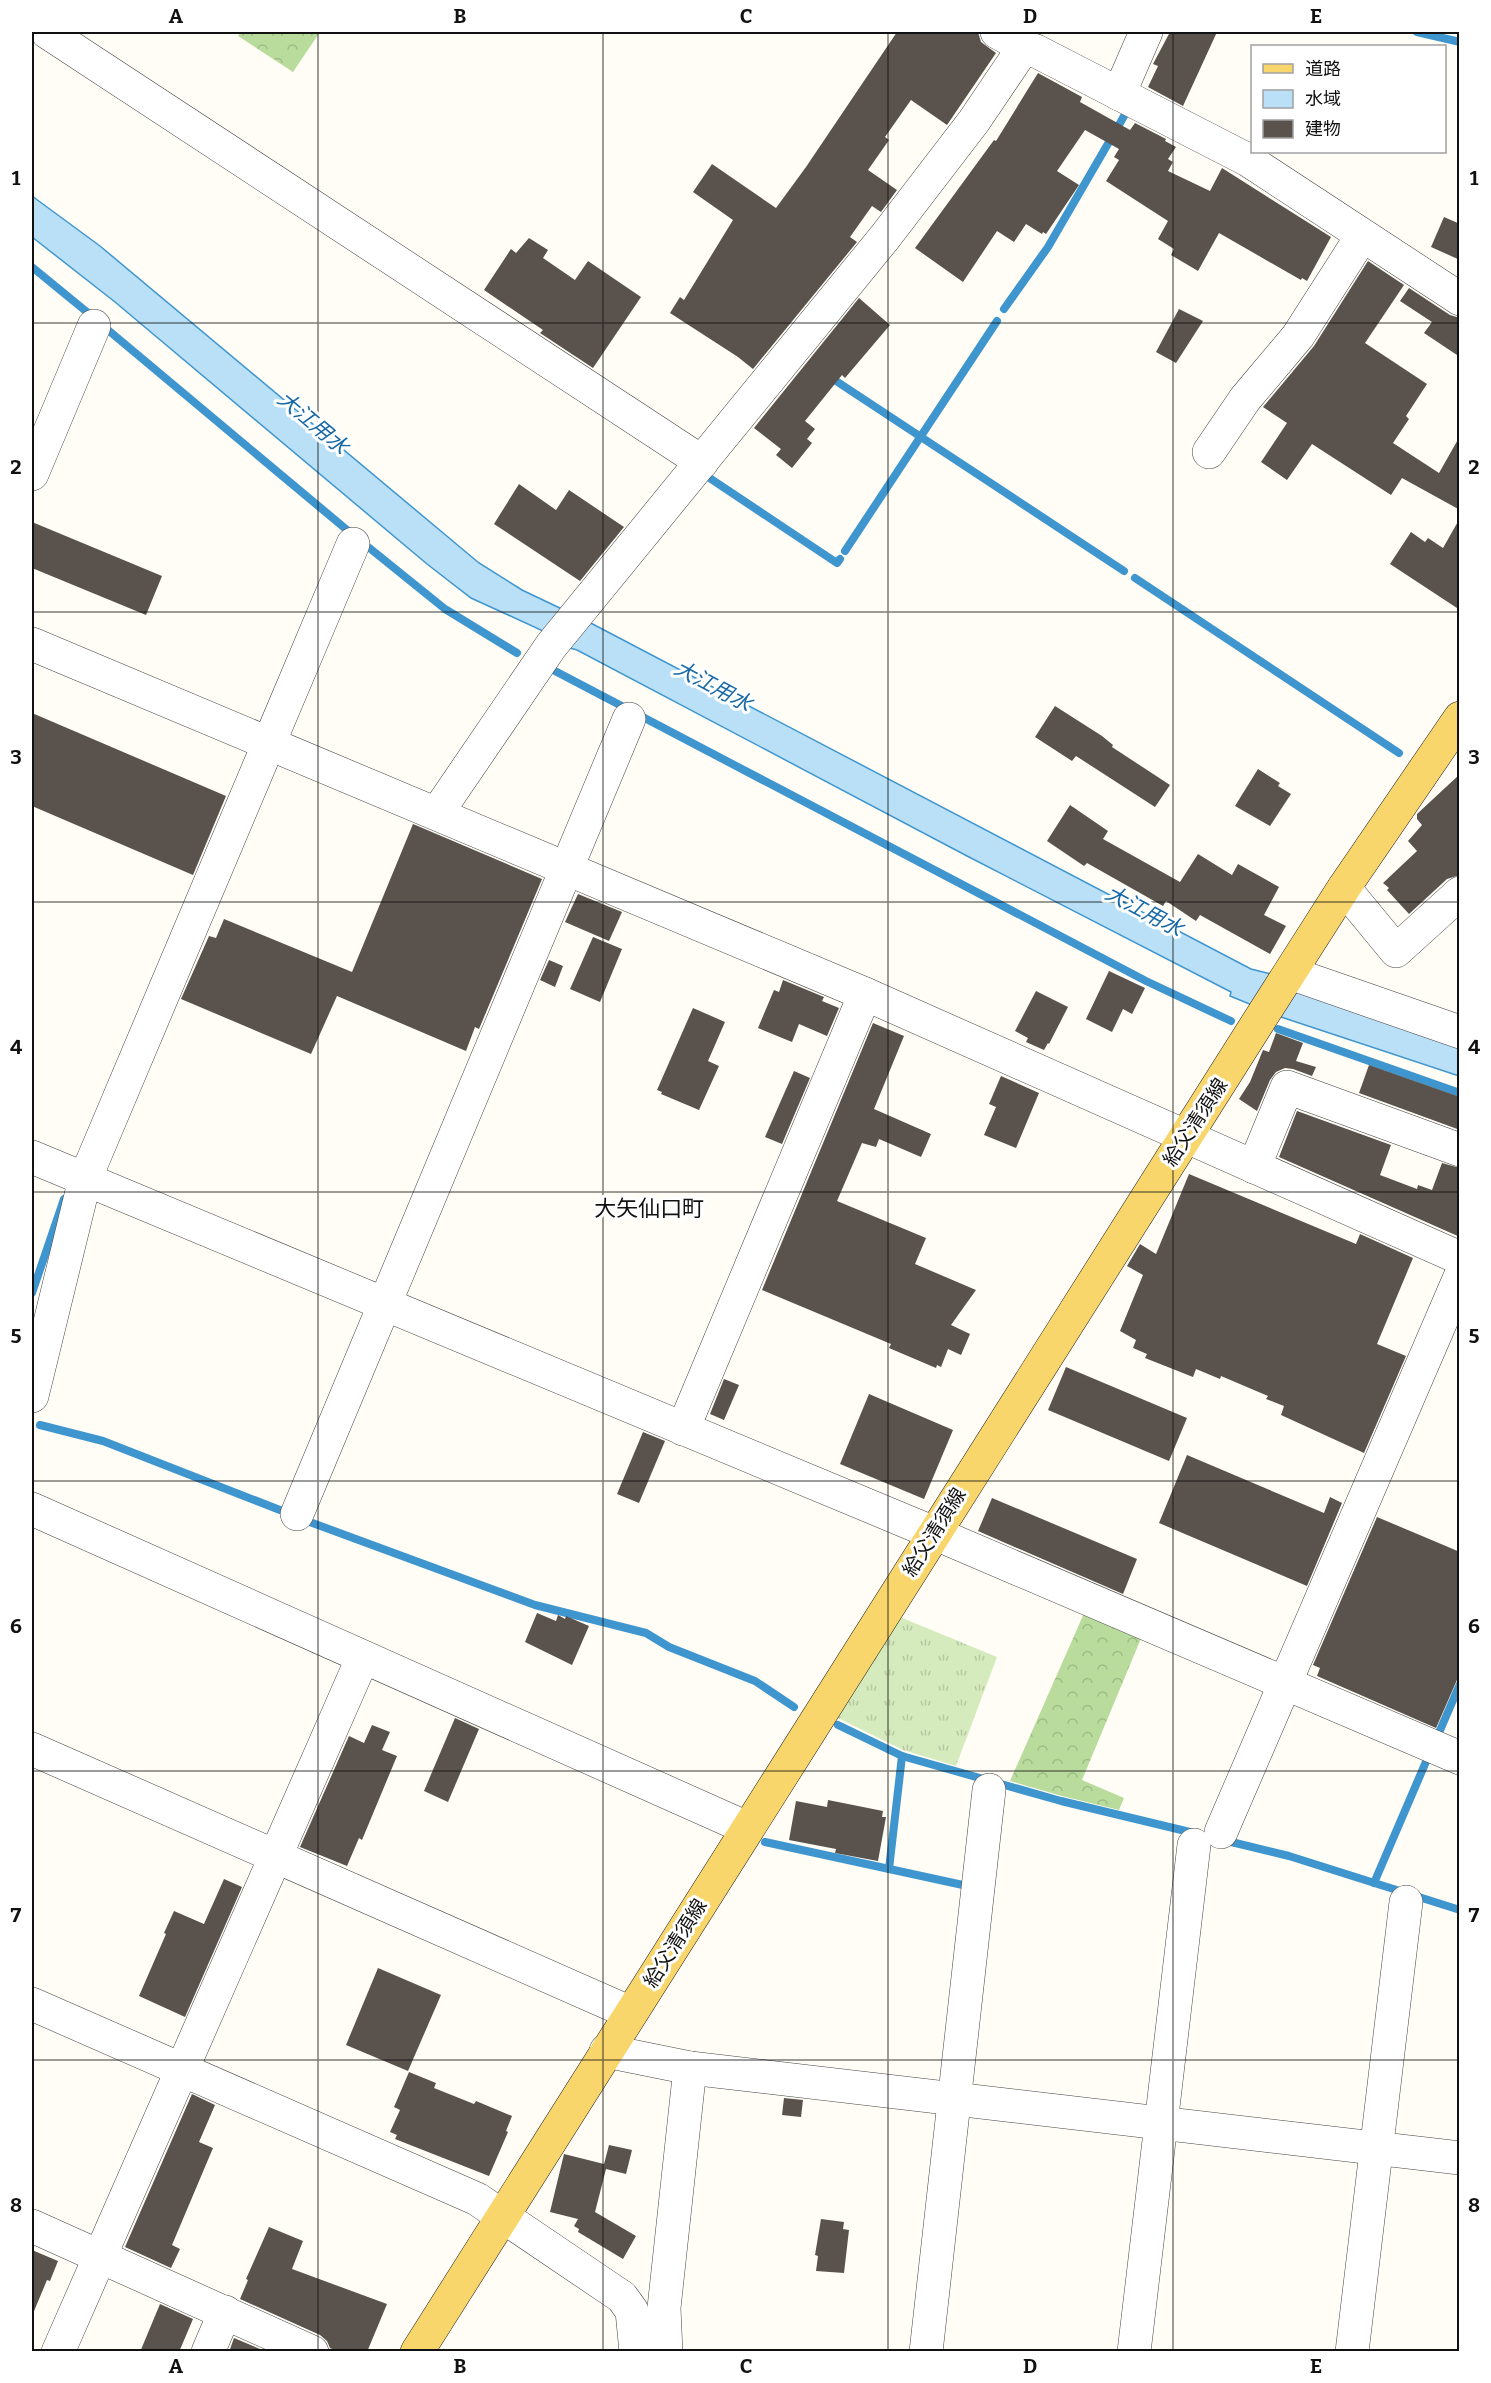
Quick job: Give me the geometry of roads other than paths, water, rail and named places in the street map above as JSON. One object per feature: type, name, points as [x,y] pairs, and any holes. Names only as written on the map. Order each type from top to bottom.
[{"type":"main road","name":"給父清須線","points":[[417,2352],[1262,1016],[1344,888],[1460,718]]},
{"type":"street","points":[[47,32],[702,462]]},
{"type":"street","points":[[1119,94],[1146,32]]},
{"type":"street","points":[[437,813],[551,646],[885,237],[974,121],[1010,39],[1248,160],[1460,299]]},
{"type":"street","points":[[1209,452],[1245,399],[1298,336],[1362,236]]},
{"type":"street","points":[[32,474],[94,326]]},
{"type":"street","points":[[32,1396],[85,1179],[353,544]]},
{"type":"street","points":[[32,644],[865,994],[1460,1258]]},
{"type":"street","points":[[297,1514],[630,719]]},
{"type":"street","points":[[1344,888],[1396,951],[1460,893]]},
{"type":"street","points":[[1289,974],[1460,1032]]},
{"type":"street","points":[[683,1429],[865,994]]},
{"type":"street","points":[[1254,1167],[1287,1087],[1460,1150]]},
{"type":"street","points":[[32,1157],[933,1533],[1460,1758]]},
{"type":"street","points":[[1134,2352],[1161,2123],[1207,1838],[1285,1683],[1460,1277]]},
{"type":"street","points":[[32,1509],[747,1828]]},
{"type":"street","points":[[58,2352],[363,1657]]},
{"type":"street","points":[[32,1749],[631,2013]]},
{"type":"street","points":[[927,2352],[989,1790]]},
{"type":"street","points":[[1352,2352],[1406,1902]]},
{"type":"street","points":[[32,2004],[185,2063],[477,2199],[622,2297],[632,2311],[636,2352]]},
{"type":"street","points":[[606,2051],[690,2068],[1460,2158]]},
{"type":"street","points":[[666,2352],[664,2308],[690,2068]]},
{"type":"street","points":[[32,2226],[312,2352]]},
{"type":"street","points":[[208,2352],[225,2312]]},
{"type":"water","points":[[32,196],[100,246],[479,563],[522,590],[585,620],[1251,969],[1303,982],[1459,1041],[1459,1076],[1281,1017],[1230,996],[1231,992],[967,856],[577,650],[557,643],[541,630],[471,598],[427,564],[115,302],[32,237]]},
{"type":"waterway","points":[[1417,32],[1460,42]]},
{"type":"waterway","points":[[1004,309],[1048,247],[1127,111]]},
{"type":"waterway","points":[[32,267],[93,317]]},
{"type":"waterway","points":[[845,551],[997,321]]},
{"type":"waterway","points":[[102,325],[353,535]]},
{"type":"waterway","points":[[830,377],[1124,571]]},
{"type":"waterway","points":[[705,475],[837,563],[840,559]]},
{"type":"waterway","points":[[362,542],[445,609],[517,653]]},
{"type":"waterway","points":[[1135,578],[1399,753]]},
{"type":"waterway","points":[[555,671],[1146,981],[1231,1021]]},
{"type":"waterway","points":[[1278,1029],[1460,1093]]},
{"type":"waterway","points":[[32,1293],[64,1199]]},
{"type":"waterway","points":[[40,1425],[103,1441],[285,1512]]},
{"type":"waterway","points":[[307,1521],[535,1605],[646,1633],[669,1647],[755,1681],[794,1707]]},
{"type":"waterway","points":[[1438,1735],[1460,1684]]},
{"type":"waterway","points":[[838,1725],[902,1756],[1061,1801],[1194,1833]]},
{"type":"waterway","points":[[889,1869],[902,1756]]},
{"type":"waterway","points":[[1374,1883],[1428,1757]]},
{"type":"waterway","points":[[1223,1840],[1289,1856],[1460,1910]]},
{"type":"waterway","points":[[765,1842],[972,1887]]},
{"type":"district","name":"大矢仙口町","points":[[649,1208]]},
{"type":"water label","name":"大江用水","points":[[313,423]]},
{"type":"water label","name":"大江用水","points":[[713,686]]},
{"type":"water label","name":"大江用水","points":[[1144,911]]}]
